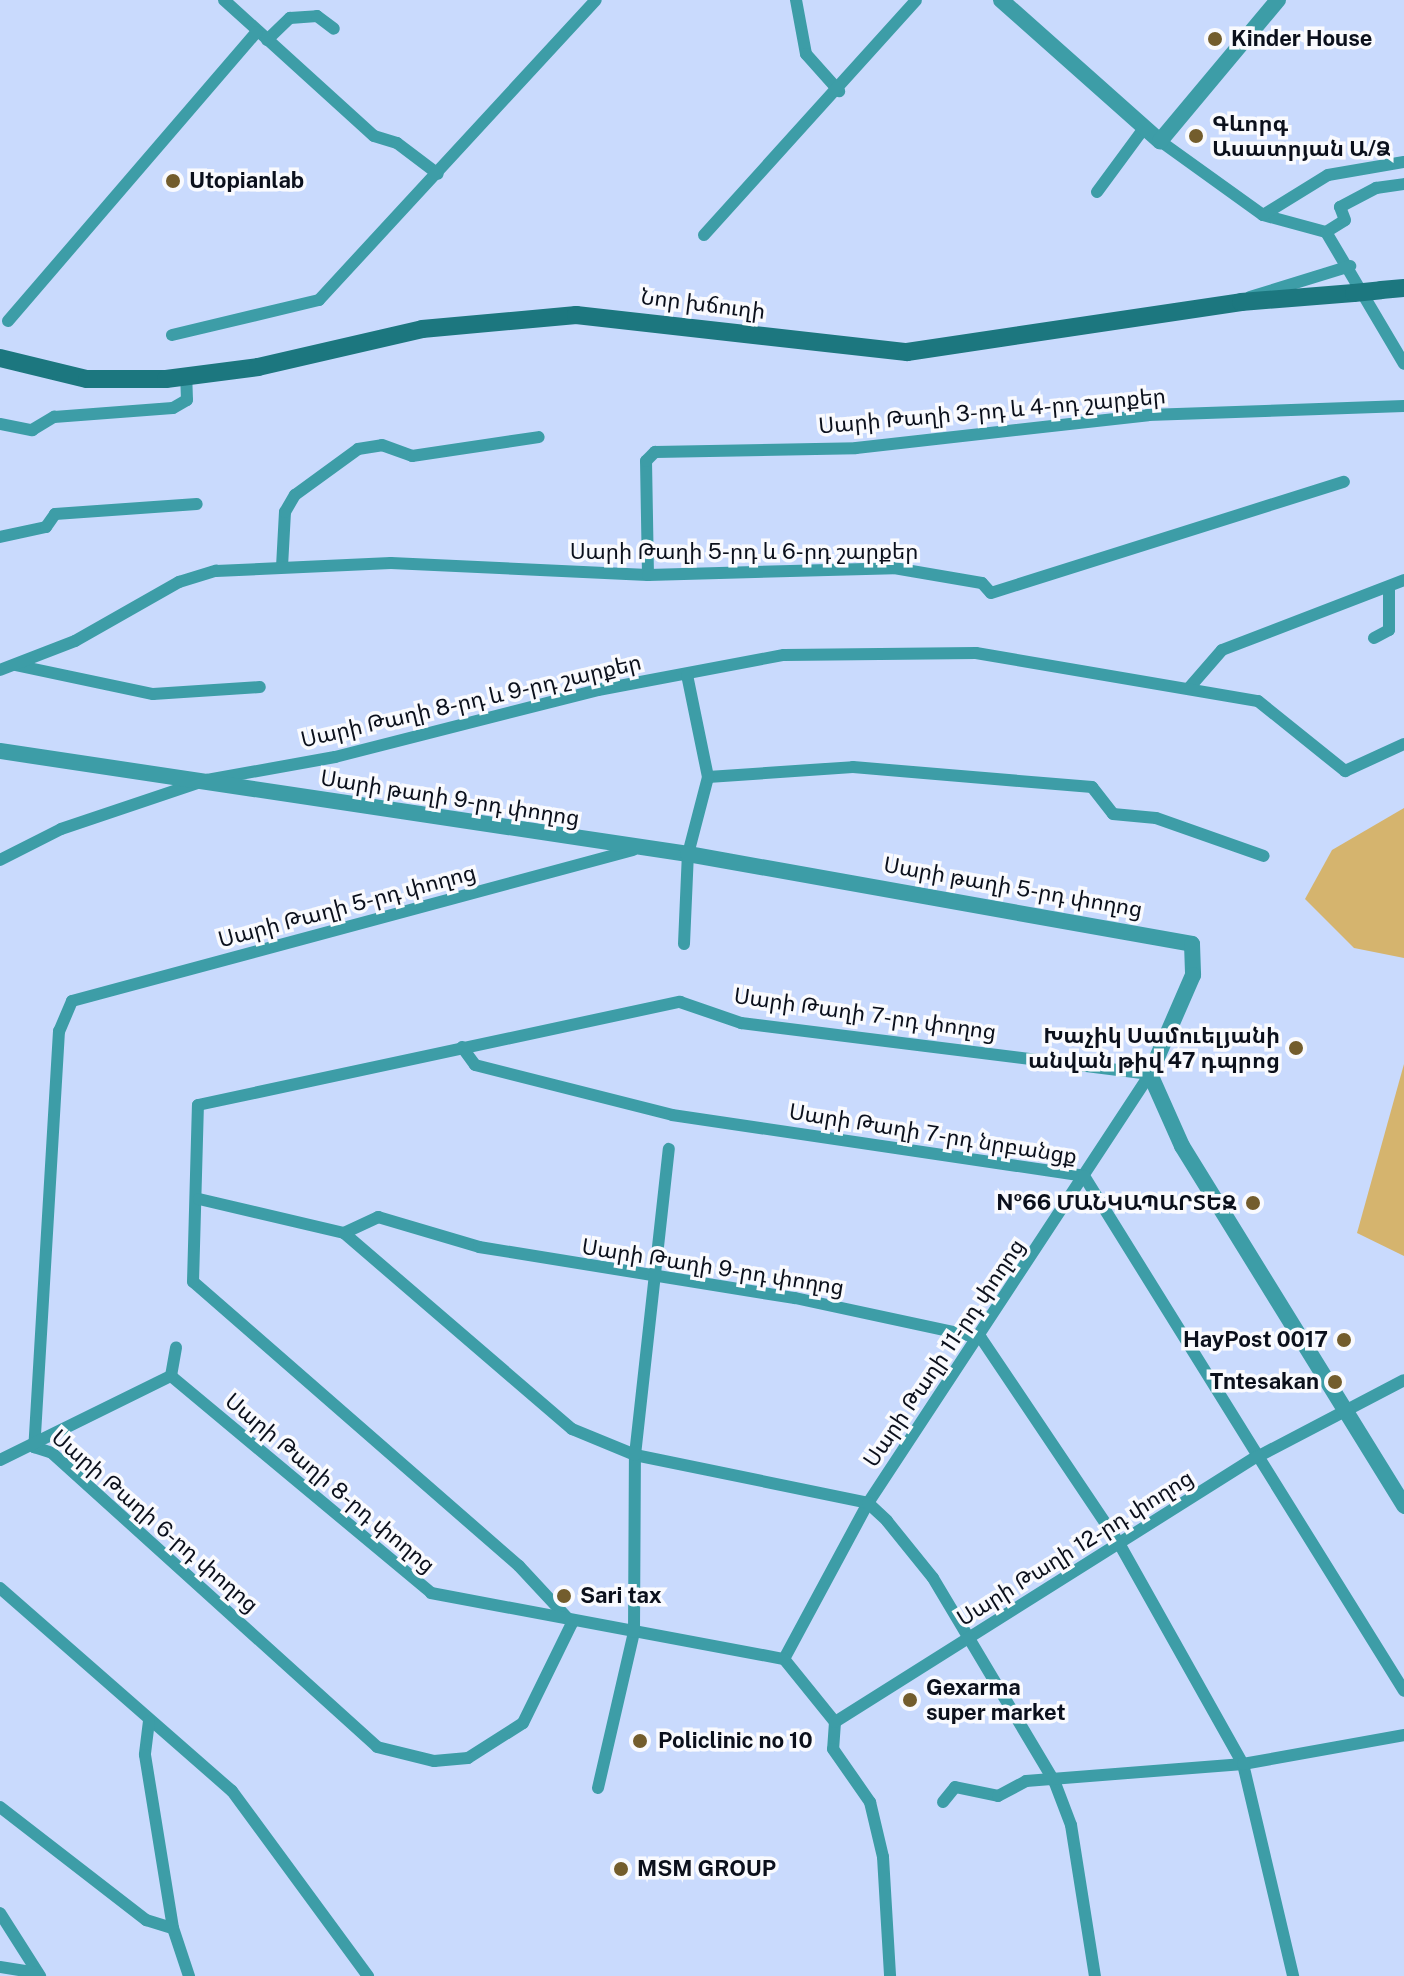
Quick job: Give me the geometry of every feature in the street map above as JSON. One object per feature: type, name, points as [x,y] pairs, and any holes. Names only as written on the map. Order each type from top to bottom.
[{"type":"main road","name":"Նոր խճուղի","points":[[0,358],[87,379],[186,376],[495,319],[614,316],[907,352],[1241,302],[1404,288]]},
{"type":"street","points":[[224,0],[374,136],[397,143],[438,174]]},
{"type":"street","points":[[172,335],[319,300],[596,0]]},
{"type":"street","points":[[796,0],[806,54],[839,91]]},
{"type":"street","points":[[704,235],[839,91],[916,0]]},
{"type":"street","points":[[1001,0],[1160,141],[1263,215],[1326,232],[1400,340],[1404,364]]},
{"type":"street","points":[[1160,141],[1278,0]]},
{"type":"street","points":[[8,321],[262,36],[290,18],[317,16],[334,29]]},
{"type":"street","points":[[1097,192],[1145,127]]},
{"type":"street","points":[[1263,215],[1328,175],[1404,162]]},
{"type":"street","points":[[1326,232],[1345,220],[1340,207],[1376,188],[1404,184]]},
{"type":"street","points":[[1241,302],[1350,266]]},
{"type":"street","points":[[0,424],[32,430],[54,417],[173,408],[187,400],[186,376]]},
{"type":"street","name":"Սարի Թաղի 3-րդ և 4-րդ շարքեր","points":[[648,575],[646,461],[678,449],[856,448],[1148,415],[1404,406]]},
{"type":"street","points":[[282,567],[285,512],[295,495],[358,449],[382,445],[412,456],[539,437]]},
{"type":"street","name":"Սարի Թաղի 5-րդ և 6-րդ շարքեր","points":[[0,670],[179,582],[282,567],[458,564],[648,575],[894,568],[982,583],[991,593],[1344,482]]},
{"type":"street","points":[[0,537],[46,527],[55,514],[197,504]]},
{"type":"street","points":[[1189,688],[1222,650],[1404,580]]},
{"type":"street","points":[[1374,638],[1389,630],[1389,588]]},
{"type":"street","name":"Սարի Թաղի 8-րդ և 9-րդ շարքեր","points":[[0,751],[207,780],[784,655],[976,653],[1150,687],[1189,688],[1269,706],[1345,771],[1404,744]]},
{"type":"street","points":[[15,665],[75,684],[153,694],[260,687]]},
{"type":"street","points":[[684,944],[688,854],[708,777],[687,675]]},
{"type":"street","points":[[708,777],[853,767],[1092,787],[1113,814],[1156,818],[1264,856]]},
{"type":"street","points":[[0,860],[61,829],[207,780]]},
{"type":"street","name":"Սարի թաղի 9-րդ փողոց","points":[[207,780],[633,850],[688,854]]},
{"type":"street","name":"Սարի Թաղի 5-րդ փողոց","points":[[72,1001],[633,850]]},
{"type":"street","name":"Սարի թաղի 5-րդ փողոց","points":[[688,854],[1182,939],[1192,944],[1193,975],[1150,1074]]},
{"type":"street","name":"Սարի Թաղի 6-րդ փողոց","points":[[72,1001],[59,1031],[34,1447],[52,1453],[377,1747],[434,1761],[498,1745],[523,1723],[572,1623]]},
{"type":"street","name":"Սարի Թաղի 7-րդ փողոց","points":[[199,1199],[198,1105],[680,1002],[741,1023],[1150,1074]]},
{"type":"street","name":"Սարի Թաղի 7-րդ նրբանցք","points":[[462,1047],[475,1065],[672,1115],[1084,1176],[1255,1458],[1404,1691]]},
{"type":"street","points":[[1150,1074],[1182,1146],[1340,1412],[1404,1506]]},
{"type":"street","name":"Սարի Թաղի 11-րդ փողոց","points":[[784,1659],[811,1597],[848,1549],[868,1503],[981,1338],[1150,1074]]},
{"type":"street","points":[[598,1788],[634,1632],[635,1455],[660,1278],[669,1149]]},
{"type":"street","points":[[572,1623],[476,1528],[193,1282],[199,1199],[344,1233],[572,1429],[635,1455],[868,1503],[933,1578],[1055,1783],[1071,1825],[1095,1976]]},
{"type":"street","name":"Սարի Թաղի 9-րդ փողոց","points":[[344,1233],[378,1217],[479,1247],[981,1338]]},
{"type":"street","points":[[981,1338],[1120,1545],[1243,1764],[1293,1976]]},
{"type":"street","points":[[0,1460],[34,1447],[171,1376],[176,1347]]},
{"type":"street","name":"Սարի Թաղի 8-րդ փողոց","points":[[171,1376],[431,1593],[572,1623],[784,1659]]},
{"type":"street","name":"Սարի Թաղի 12-րդ փողոց","points":[[835,1722],[1255,1458],[1404,1380]]},
{"type":"street","points":[[0,1588],[232,1791],[368,1976]]},
{"type":"street","points":[[784,1659],[835,1722],[833,1749],[867,1795],[878,1830],[890,1976]]},
{"type":"street","points":[[149,1721],[145,1755],[173,1928],[189,1976]]},
{"type":"street","points":[[943,1802],[955,1787],[998,1796],[1026,1781],[1055,1783],[1243,1764],[1404,1735]]},
{"type":"street","points":[[0,1807],[146,1920],[173,1928]]},
{"type":"street","points":[[0,1913],[39,1974]]},
{"type":"street","points":[[0,1967],[39,1974]]},
{"type":"shaded area","points":[[1404,808],[1404,958],[1354,948],[1305,899],[1332,850]]},
{"type":"shaded area","points":[[1404,1064],[1404,1256],[1357,1233]]},
{"type":"place","name":"Kinder House","points":[[1215,39]]},
{"type":"place","name":"Գևորգ Ասատրյան Ա/Ձ","points":[[1196,136]]},
{"type":"place","name":"Utopianlab","points":[[173,181]]},
{"type":"place","name":"Խաչիկ Սամուելյանի անվան թիվ 47 դպրոց","points":[[1296,1048]]},
{"type":"place","name":"№66 ՄԱՆԿԱՊԱՐՏԵԶ","points":[[1253,1203]]},
{"type":"place","name":"HayPost 0017","points":[[1344,1340]]},
{"type":"place","name":"Tntesakan","points":[[1335,1382]]},
{"type":"place","name":"Sari tax","points":[[564,1596]]},
{"type":"place","name":"Gexarma super market","points":[[910,1700]]},
{"type":"place","name":"Policlinic no 10","points":[[640,1741]]},
{"type":"place","name":"MSM GROUP","points":[[621,1869]]}]
